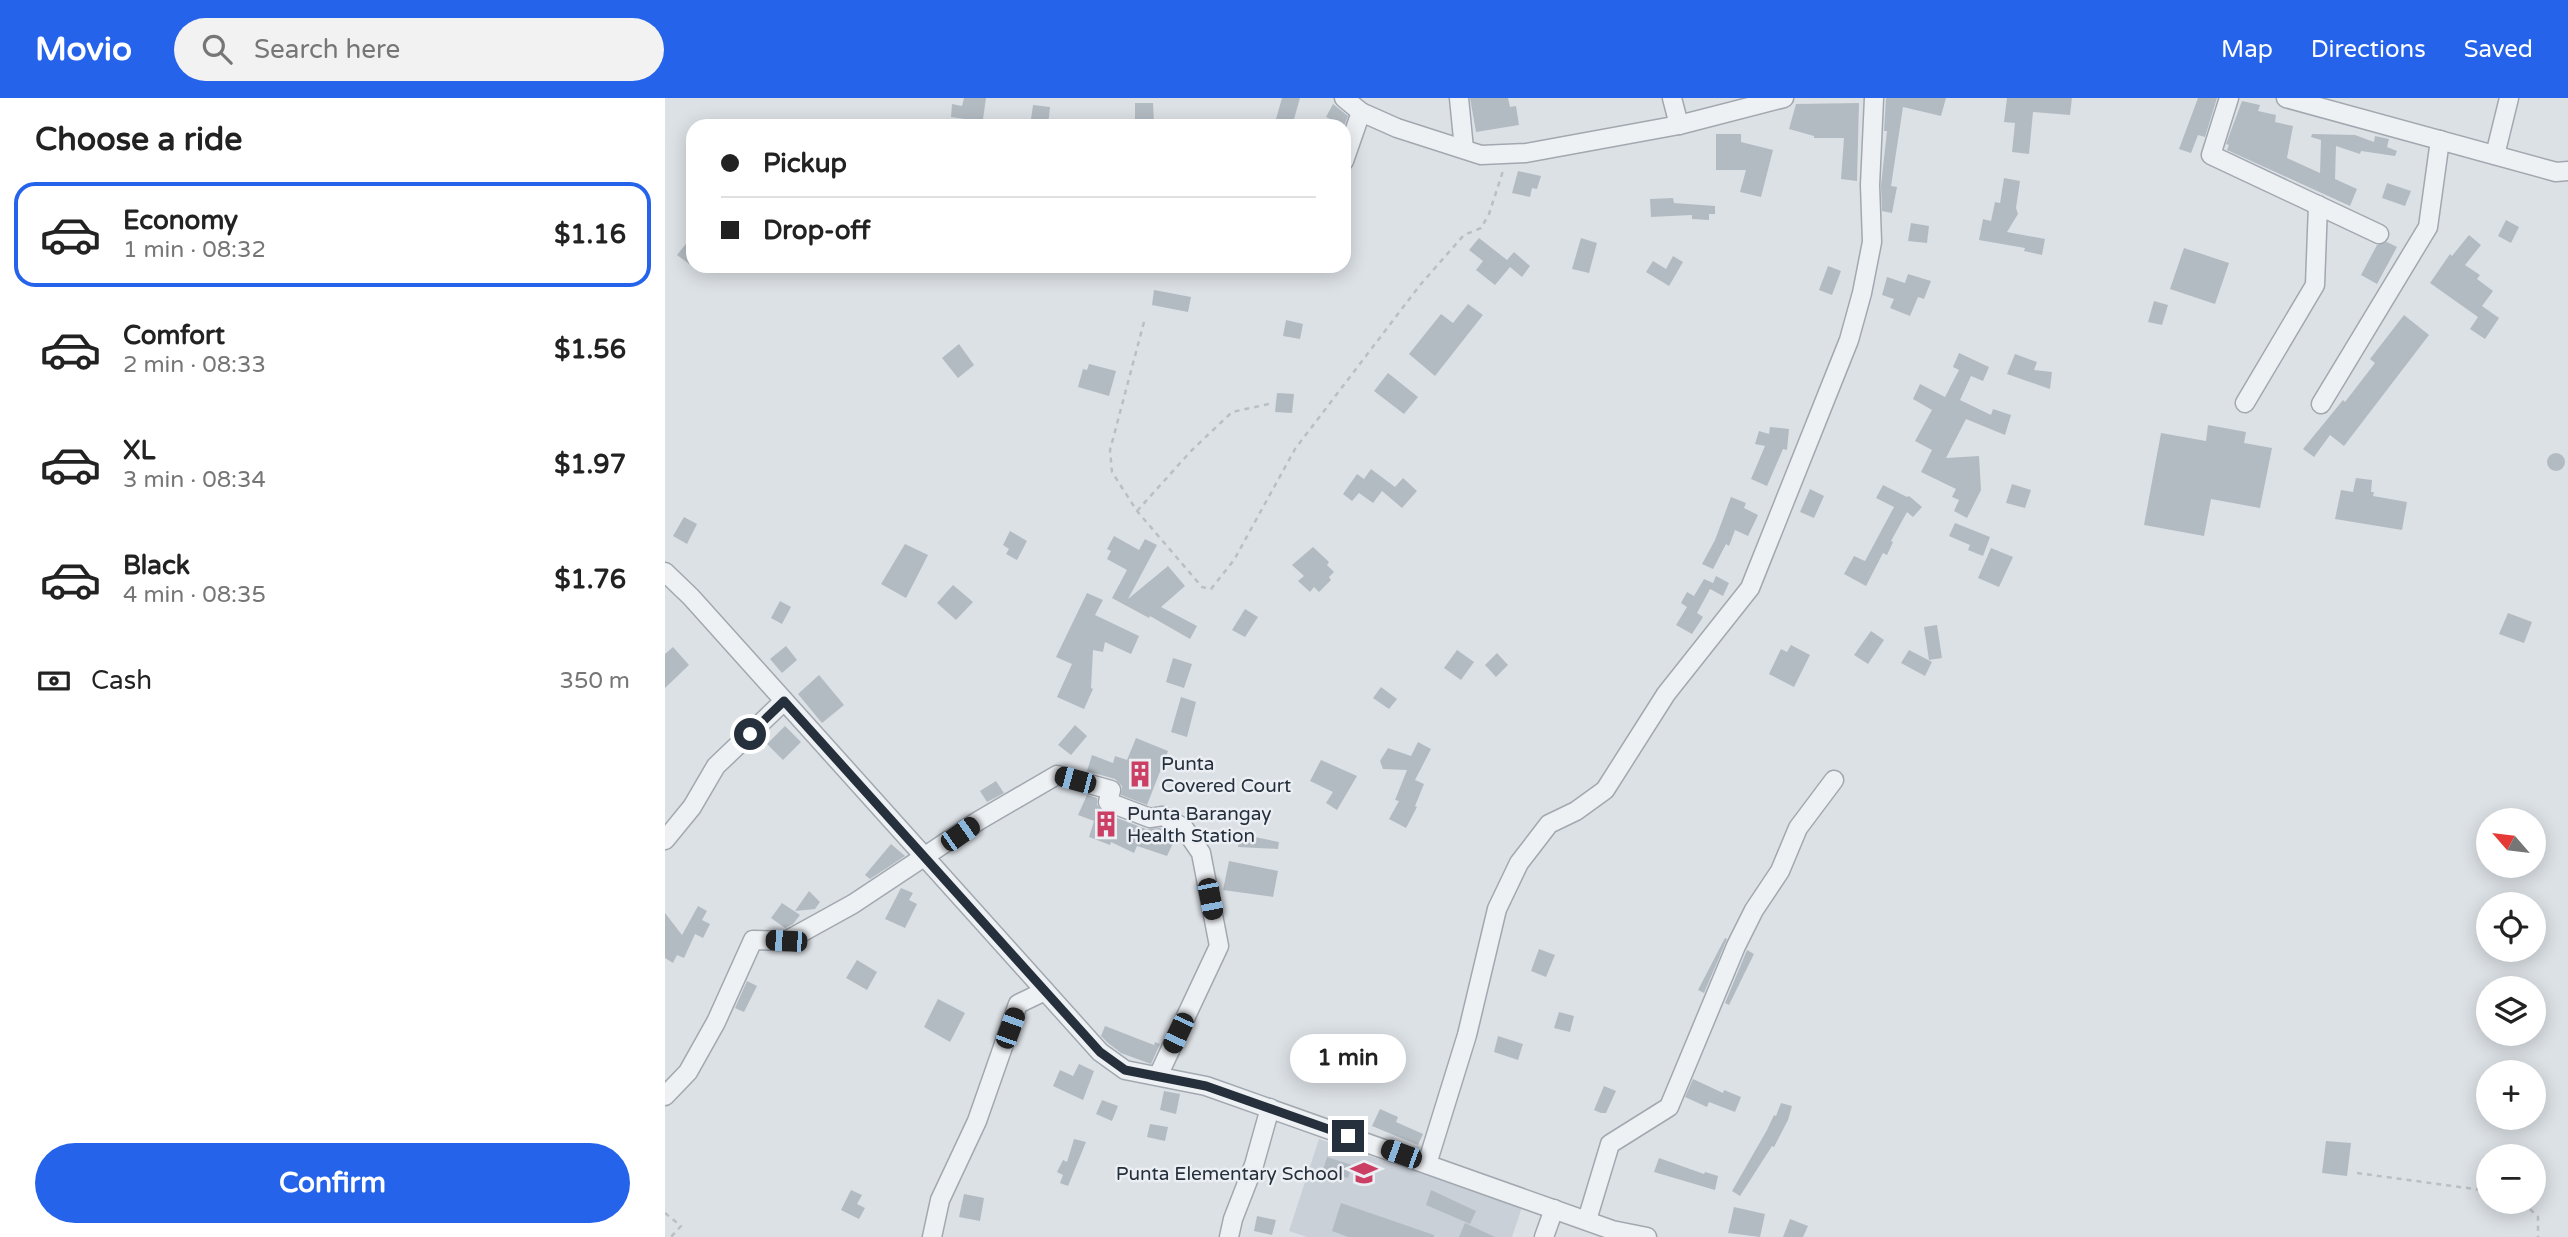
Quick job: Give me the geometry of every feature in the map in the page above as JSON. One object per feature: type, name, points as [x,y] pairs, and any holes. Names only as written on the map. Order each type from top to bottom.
[{"type":"street","points":[[1459,98],[1464,149]]},
{"type":"street","points":[[1672,98],[1679,125]]},
{"type":"street","points":[[1349,102],[1397,128],[1481,155],[1526,153],[1679,125],[1784,98]]},
{"type":"street","points":[[1427,1164],[1467,1035],[1497,909],[1519,863],[1549,824],[1576,811],[1605,790],[1667,694],[1750,588],[1849,340],[1861,293],[1872,242],[1870,185],[1874,98]]},
{"type":"street","points":[[2229,98],[2211,155],[2379,234]]},
{"type":"street","points":[[2286,98],[2556,172],[2568,172]]},
{"type":"street","points":[[2495,155],[2509,98]]},
{"type":"street","points":[[2321,404],[2428,227],[2440,140]]},
{"type":"street","points":[[2245,403],[2315,285],[2318,205]]},
{"type":"street","points":[[665,572],[691,597],[1100,1052],[1125,1070],[1206,1086],[1612,1230],[1647,1237]]},
{"type":"street","points":[[665,840],[692,807],[716,766],[784,701]]},
{"type":"street","points":[[665,1096],[688,1072],[705,1042],[753,940],[786,941],[853,904],[978,821],[1057,775],[1111,790],[1108,802],[1150,818],[1163,816],[1184,828],[1201,853],[1219,946],[1158,1076]]},
{"type":"street","points":[[1587,1220],[1610,1144],[1669,1107],[1736,946],[1754,910],[1780,871],[1798,828],[1834,780]]},
{"type":"street","points":[[932,1237],[940,1200],[977,1121],[1018,1004],[1045,991]]},
{"type":"street","points":[[1229,1237],[1270,1108]]},
{"type":"street","points":[[1544,1237],[1554,1209]]},
{"type":"path","points":[[1144,322],[1110,450],[1112,472],[1137,511],[1202,587],[1211,589],[1234,560],[1295,449],[1420,285],[1464,234],[1481,228],[1500,184],[1507,154]]},
{"type":"path","points":[[1137,511],[1191,451],[1232,412],[1269,404]]},
{"type":"path","points":[[2357,1173],[2476,1189]]},
{"type":"path","points":[[665,1213],[681,1226],[671,1237]]},
{"type":"path","points":[[2535,1214],[2538,1217],[2538,1237]]},
{"type":"shaded area","name":"Punta Elementary School","points":[[1319,1139],[1522,1207],[1512,1237],[1307,1237],[1289,1231]]},
{"type":"building","points":[[964,98],[986,98],[983,119],[951,117],[952,104],[962,106]]},
{"type":"building","points":[[1282,98],[1300,98],[1294,119],[1276,119]]},
{"type":"building","points":[[1470,98],[1508,98],[1510,107],[1516,106],[1519,125],[1476,132]]},
{"type":"building","points":[[1886,98],[1946,98],[1941,116],[1903,107],[1891,186],[1897,187],[1892,213],[1882,211],[1881,185],[1887,131],[1884,131]]},
{"type":"building","points":[[2007,98],[2072,98],[2070,115],[2033,112],[2029,154],[2012,152],[2015,123],[2004,122]]},
{"type":"building","points":[[2198,98],[2217,98],[2205,137],[2198,135],[2191,153],[2179,149]]},
{"type":"building","points":[[2242,101],[2260,105],[2258,111],[2276,115],[2275,122],[2293,126],[2287,158],[2320,173],[2321,140],[2311,137],[2312,134],[2355,135],[2374,142],[2375,136],[2389,139],[2387,147],[2397,151],[2395,156],[2361,151],[2360,154],[2336,146],[2335,179],[2357,189],[2350,206],[2227,150],[2229,145],[2226,144]]},
{"type":"building","points":[[1135,103],[1153,103],[1154,119],[1135,119]]},
{"type":"building","points":[[1859,103],[1857,181],[1841,179],[1844,138],[1814,138],[1789,129],[1796,104]]},
{"type":"building","points":[[1333,104],[1348,116],[1347,119],[1326,117]]},
{"type":"building","points":[[1033,105],[1050,107],[1049,119],[1031,119]]},
{"type":"building","points":[[1716,134],[1741,134],[1741,142],[1773,150],[1761,197],[1740,192],[1746,170],[1716,170]]},
{"type":"building","points":[[1518,171],[1541,176],[1537,189],[1532,188],[1530,197],[1512,193]]},
{"type":"building","points":[[2004,178],[2020,181],[2016,208],[2018,214],[2007,232],[2045,239],[2042,255],[2024,251],[2025,248],[1979,240],[1983,219],[1991,221],[1995,202],[2000,203]]},
{"type":"building","points":[[2387,183],[2411,191],[2405,206],[2382,198]]},
{"type":"building","points":[[1673,198],[1674,203],[1715,206],[1715,214],[1709,214],[1709,220],[1692,219],[1692,215],[1651,217],[1650,199]]},
{"type":"building","points":[[2506,220],[2519,227],[2511,243],[2498,236]]},
{"type":"building","points":[[1911,223],[1929,226],[1927,243],[1908,241]]},
{"type":"building","points":[[2469,235],[2481,245],[2465,265],[2480,275],[2477,279],[2493,291],[2482,306],[2499,318],[2485,339],[2470,329],[2478,317],[2430,283],[2450,254],[2452,256]]},
{"type":"building","points":[[1479,238],[1507,260],[1514,252],[1530,266],[1522,277],[1510,267],[1495,285],[1476,270],[1483,261],[1469,250]]},
{"type":"building","points":[[1581,238],[1597,243],[1589,273],[1572,269]]},
{"type":"building","points":[[2387,242],[2397,247],[2377,284],[2361,275],[2377,245]]},
{"type":"building","points":[[686,244],[686,262],[677,255]]},
{"type":"building","points":[[2184,248],[2229,263],[2215,304],[2170,289]]},
{"type":"building","points":[[1673,256],[1683,262],[1669,286],[1646,272],[1653,261],[1666,269]]},
{"type":"building","points":[[1828,266],[1841,271],[1832,295],[1819,290]]},
{"type":"building","points":[[1908,274],[1931,281],[1924,299],[1918,297],[1910,316],[1890,308],[1894,299],[1882,295],[1887,277],[1905,283]]},
{"type":"building","points":[[1154,290],[1191,297],[1188,312],[1152,305]]},
{"type":"building","points":[[2154,301],[2168,305],[2162,325],[2148,322]]},
{"type":"building","points":[[1468,304],[1483,315],[1435,376],[1409,354],[1441,314],[1453,323]]},
{"type":"building","points":[[2404,315],[2429,335],[2344,446],[2330,435],[2314,457],[2303,449],[2375,363],[2370,359]]},
{"type":"building","points":[[1286,320],[1303,324],[1300,339],[1283,336]]},
{"type":"building","points":[[959,344],[974,365],[958,378],[942,358]]},
{"type":"building","points":[[1959,353],[1989,367],[1983,381],[1971,376],[1960,400],[1991,415],[1993,409],[2011,415],[2005,435],[1966,419],[1946,458],[1979,456],[1981,490],[1967,518],[1954,511],[1959,500],[1952,497],[1956,489],[1921,472],[1932,450],[1915,441],[1932,410],[1913,399],[1920,384],[1945,397],[1959,370],[1953,367]]},
{"type":"building","points":[[2015,354],[2037,362],[2034,370],[2052,372],[2050,389],[2007,374]]},
{"type":"building","points":[[1089,364],[1116,371],[1109,396],[1078,387],[1083,369],[1087,370]]},
{"type":"building","points":[[1388,373],[1418,397],[1404,414],[1374,391]]},
{"type":"building","points":[[1277,393],[1294,394],[1292,413],[1275,412]]},
{"type":"building","points":[[2208,425],[2246,432],[2244,443],[2272,448],[2260,508],[2211,499],[2204,536],[2144,525],[2161,433],[2206,441]]},
{"type":"building","points":[[1770,427],[1789,429],[1787,450],[1783,449],[1767,486],[1751,479],[1765,446],[1755,444],[1759,431],[1769,434]]},
{"type":"building","points":[[2556,453],[2564,458],[2565,462],[2560,470],[2556,471],[2548,466],[2547,462],[2552,454]]},
{"type":"building","points":[[1371,469],[1395,487],[1403,478],[1417,491],[1402,508],[1382,491],[1373,503],[1359,493],[1352,501],[1343,494],[1357,474],[1364,479]]},
{"type":"building","points":[[2356,478],[2372,480],[2373,496],[2407,502],[2402,530],[2335,519],[2341,490],[2353,492]]},
{"type":"building","points":[[2012,484],[2031,490],[2025,508],[2006,503]]},
{"type":"building","points":[[1883,485],[1909,496],[1922,507],[1913,517],[1907,512],[1891,541],[1893,542],[1887,555],[1883,553],[1866,586],[1844,574],[1854,556],[1865,561],[1894,507],[1876,498]]},
{"type":"building","points":[[1810,489],[1824,496],[1814,518],[1800,512]]},
{"type":"building","points":[[1731,497],[1746,503],[1744,508],[1758,515],[1748,536],[1735,530],[1729,546],[1726,544],[1713,569],[1702,564],[1715,540]]},
{"type":"building","points":[[684,517],[697,524],[687,544],[673,536]]},
{"type":"building","points":[[1955,523],[1990,537],[1983,556],[1968,550],[1970,545],[1949,536]]},
{"type":"building","points":[[1010,531],[1027,541],[1017,560],[1006,554],[1009,549],[1003,545]]},
{"type":"building","points":[[1114,536],[1139,550],[1145,539],[1157,545],[1128,599],[1168,566],[1185,586],[1161,607],[1197,626],[1190,639],[1112,598],[1127,570],[1107,559],[1111,551],[1107,549]]},
{"type":"building","points":[[905,544],[928,555],[906,598],[881,584]]},
{"type":"building","points":[[1313,547],[1329,562],[1327,565],[1334,572],[1329,577],[1331,580],[1319,592],[1314,587],[1310,592],[1298,581],[1304,576],[1292,565]]},
{"type":"building","points":[[1991,548],[2013,557],[1999,587],[1978,578]]},
{"type":"building","points":[[1716,576],[1729,583],[1723,596],[1710,589],[1697,613],[1703,617],[1692,634],[1676,625],[1687,607],[1681,603],[1687,592],[1694,596],[1704,579],[1713,583]]},
{"type":"building","points":[[953,585],[973,602],[956,620],[937,603]]},
{"type":"building","points":[[1087,593],[1103,600],[1095,615],[1139,636],[1131,654],[1105,642],[1103,652],[1093,650],[1093,689],[1084,709],[1057,697],[1072,664],[1056,657]]},
{"type":"building","points":[[780,601],[791,607],[782,624],[771,618]]},
{"type":"building","points":[[1245,609],[1258,617],[1245,637],[1232,630]]},
{"type":"building","points":[[2508,613],[2532,622],[2524,643],[2499,634]]},
{"type":"building","points":[[1937,625],[1942,658],[1929,660],[1924,627]]},
{"type":"building","points":[[1871,631],[1884,640],[1868,664],[1854,655]]},
{"type":"building","points":[[1791,645],[1810,655],[1794,687],[1769,674],[1781,649],[1787,652]]},
{"type":"building","points":[[786,646],[797,660],[782,673],[770,659]]},
{"type":"building","points":[[673,647],[689,665],[665,688],[665,654]]},
{"type":"building","points":[[1457,650],[1474,662],[1461,680],[1444,668]]},
{"type":"building","points":[[1909,650],[1932,662],[1925,676],[1901,663]]},
{"type":"building","points":[[1497,653],[1508,665],[1496,677],[1485,665]]},
{"type":"building","points":[[1173,658],[1192,664],[1184,688],[1166,682]]},
{"type":"building","points":[[819,675],[844,705],[822,723],[798,694]]},
{"type":"building","points":[[1381,687],[1397,699],[1389,709],[1373,698]]},
{"type":"building","points":[[1181,697],[1196,702],[1187,737],[1171,732]]},
{"type":"building","points":[[1075,725],[1087,736],[1071,755],[1058,745]]},
{"type":"building","points":[[785,726],[801,742],[783,760],[767,744]]},
{"type":"building","name":"Punta Covered Court","points":[[1136,738],[1168,751],[1147,805],[1121,795],[1122,786],[1115,779],[1087,771],[1092,755],[1113,763],[1115,756],[1127,760]]},
{"type":"building","points":[[1418,742],[1431,749],[1415,780],[1424,784],[1415,806],[1417,807],[1406,828],[1389,819],[1399,801],[1395,800],[1407,770],[1383,769],[1380,761],[1388,748],[1411,756]]},
{"type":"building","points":[[1321,760],[1357,776],[1337,810],[1326,803],[1333,792],[1310,781]]},
{"type":"building","points":[[996,781],[1004,793],[987,802],[980,791]]},
{"type":"building","points":[[1087,795],[1097,798],[1097,805],[1104,813],[1146,829],[1160,828],[1176,837],[1167,856],[1137,846],[1134,853],[1111,842],[1110,845],[1089,837],[1094,821],[1078,815]]},
{"type":"building","points":[[1240,834],[1279,842],[1278,849],[1238,847]]},
{"type":"building","points":[[891,844],[905,856],[870,879],[865,875]]},
{"type":"building","points":[[1229,861],[1278,871],[1273,897],[1223,890]]},
{"type":"building","points":[[901,888],[913,893],[909,900],[917,904],[905,928],[885,919]]},
{"type":"building","points":[[809,891],[820,902],[815,909],[795,911]]},
{"type":"building","points":[[782,903],[800,915],[793,924],[785,928],[771,918]]},
{"type":"building","points":[[698,906],[707,911],[702,920],[710,924],[703,938],[695,934],[684,958],[677,955],[673,963],[665,958],[665,913],[682,935]]},
{"type":"building","points":[[1725,938],[1727,939],[1704,993],[1698,990]]},
{"type":"building","points":[[1539,949],[1555,955],[1546,977],[1531,971]]},
{"type":"building","points":[[1747,950],[1754,954],[1729,1005],[1725,1003]]},
{"type":"building","points":[[857,960],[877,972],[867,990],[846,978]]},
{"type":"building","points":[[747,981],[757,986],[744,1012],[735,1008]]},
{"type":"building","points":[[938,999],[965,1013],[950,1042],[924,1027]]},
{"type":"building","points":[[1559,1012],[1574,1016],[1570,1032],[1554,1028]]},
{"type":"building","points":[[1105,1026],[1154,1045],[1155,1042],[1160,1044],[1151,1064],[1121,1053],[1108,1043],[1101,1036]]},
{"type":"building","points":[[1498,1036],[1523,1044],[1518,1060],[1494,1052]]},
{"type":"building","points":[[1079,1064],[1094,1071],[1083,1100],[1053,1086],[1060,1070],[1073,1076]]},
{"type":"building","points":[[1693,1079],[1723,1093],[1724,1090],[1741,1097],[1735,1112],[1709,1102],[1707,1107],[1685,1097]]},
{"type":"building","points":[[1604,1086],[1616,1091],[1606,1113],[1601,1113],[1594,1110]]},
{"type":"building","points":[[1164,1091],[1180,1094],[1176,1114],[1160,1110]]},
{"type":"building","points":[[1102,1100],[1118,1106],[1112,1121],[1096,1114]]},
{"type":"building","points":[[1781,1103],[1792,1106],[1788,1120],[1774,1147],[1772,1146],[1740,1196],[1732,1191]]},
{"type":"building","points":[[1380,1109],[1398,1117],[1396,1122],[1423,1134],[1418,1145],[1372,1126]]},
{"type":"building","points":[[1150,1124],[1168,1127],[1165,1141],[1147,1137]]},
{"type":"building","points":[[1074,1139],[1086,1142],[1068,1186],[1060,1183],[1063,1175],[1057,1172],[1063,1160],[1067,1162]]},
{"type":"building","points":[[2326,1141],[2351,1143],[2347,1176],[2322,1173]]},
{"type":"building","points":[[1327,1157],[1352,1165],[1348,1178],[1323,1170]]},
{"type":"building","points":[[1659,1158],[1704,1174],[1705,1172],[1718,1176],[1715,1190],[1654,1172]]},
{"type":"building","points":[[851,1190],[862,1195],[857,1204],[865,1208],[859,1219],[841,1210]]},
{"type":"building","points":[[1431,1190],[1476,1211],[1470,1224],[1426,1205]]},
{"type":"building","points":[[964,1194],[984,1198],[980,1221],[959,1217]]},
{"type":"building","points":[[1341,1203],[1434,1237],[1348,1237],[1332,1231]]},
{"type":"building","points":[[1734,1207],[1765,1214],[1760,1237],[1728,1233]]},
{"type":"building","points":[[1257,1216],[1276,1220],[1272,1235],[1254,1231]]},
{"type":"building","points":[[1790,1219],[1808,1226],[1803,1237],[1783,1237]]},
{"type":"building","points":[[1465,1223],[1495,1237],[1459,1237]]},
{"type":"place","name":"Punta Covered Court","points":[[1140,774]]},
{"type":"place","name":"Punta Barangay Health Station","points":[[1106,824]]},
{"type":"place","name":"Punta Elementary School","points":[[1364,1173]]},
{"type":"route","points":[[750,734],[784,701],[1100,1052],[1125,1070],[1206,1086],[1348,1136]]}]
